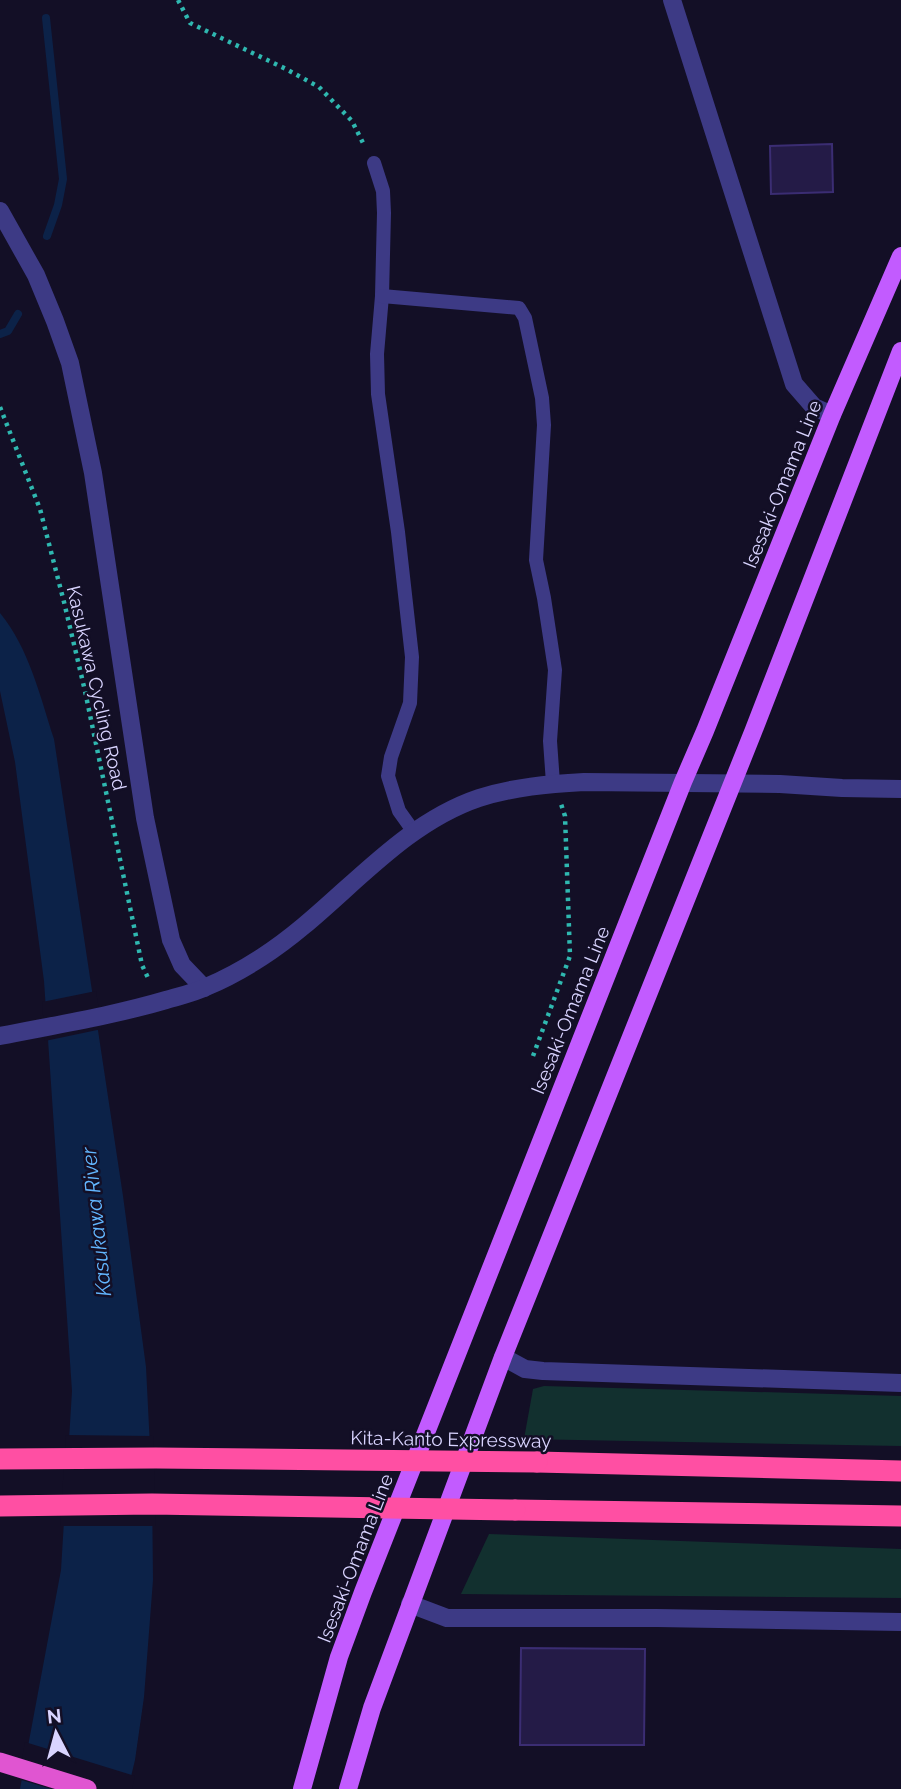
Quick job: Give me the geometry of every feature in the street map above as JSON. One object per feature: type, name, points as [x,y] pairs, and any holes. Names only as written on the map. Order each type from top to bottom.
[{"type":"highway","name":"Kita-Kanto Expressway","points":[[0,1458],[537,1462],[901,1471]]},
{"type":"highway","points":[[0,1506],[152,1504],[901,1516]]},
{"type":"highway","points":[[0,1762],[87,1789]]},
{"type":"main road","name":"Isesaki-Omama Line","points":[[302,1789],[339,1657],[363,1592],[683,782],[831,415],[901,256]]},
{"type":"main road","points":[[348,1789],[372,1708],[503,1357],[901,351]]},
{"type":"street","points":[[672,0],[794,384],[814,407],[831,415]]},
{"type":"street","points":[[0,211],[36,275],[70,363],[93,473],[145,818],[171,940],[182,965],[204,988]]},
{"type":"street","points":[[0,1036],[137,1008],[204,988],[262,957],[294,934],[414,832],[478,799],[553,783],[584,782],[732,783],[901,789]]},
{"type":"street","points":[[503,1357],[525,1369],[543,1371],[901,1383]]},
{"type":"street","points":[[410,1604],[447,1618],[901,1622]]},
{"type":"lane","points":[[374,163],[383,191],[384,213],[382,296],[377,354],[379,394],[412,657],[410,703],[391,757],[388,776],[399,811],[414,832]]},
{"type":"lane","points":[[382,296],[519,308],[525,318],[542,398],[544,425],[536,560],[555,670],[550,741],[553,783]]},
{"type":"path","points":[[178,0],[190,23],[319,87],[352,121],[374,163]]},
{"type":"path","name":"Kasukawa Cycling Road","points":[[0,407],[44,522],[85,691],[142,965],[149,979]]},
{"type":"path","points":[[533,1056],[570,956],[565,816],[553,783]]},
{"type":"green space","points":[[544,1386],[901,1396],[901,1446],[524,1439],[533,1389]]},
{"type":"green space","points":[[489,1534],[901,1549],[901,1598],[461,1594]]},
{"type":"water","name":"Kasukawa River","points":[[0,613],[19,641],[26,657],[54,739],[146,1367],[153,1580],[144,1697],[128,1789],[20,1789],[61,1570],[72,1391],[44,981],[15,762],[0,691]]},
{"type":"pier","points":[[96,991],[102,1029],[45,1041],[42,1002]]},
{"type":"pier","points":[[66,1435],[153,1436],[156,1526],[60,1526]]},
{"type":"pier","points":[[25,1742],[135,1776],[132,1789],[51,1789],[18,1779]]},
{"type":"building","points":[[832,144],[833,192],[771,194],[770,146]]},
{"type":"building","points":[[521,1648],[645,1649],[644,1745],[520,1745]]},
{"type":"waterway","points":[[46,18],[63,179],[58,205],[47,236]]},
{"type":"waterway","points":[[0,334],[8,331],[18,314]]}]
